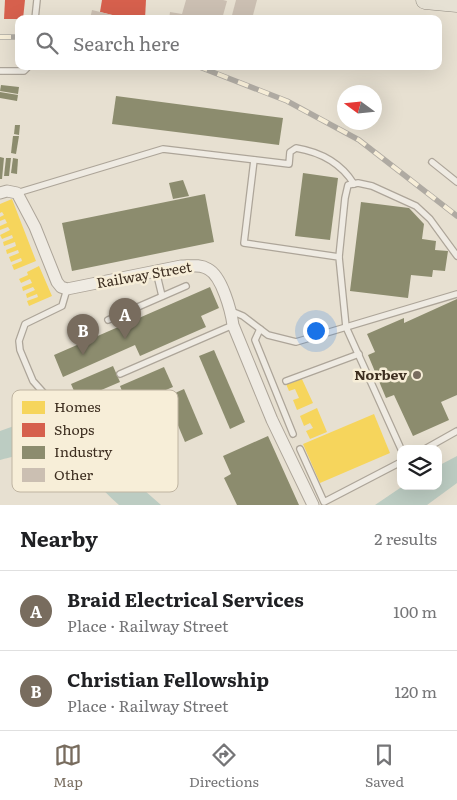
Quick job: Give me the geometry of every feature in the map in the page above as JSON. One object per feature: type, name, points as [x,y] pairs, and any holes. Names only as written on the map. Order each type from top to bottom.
[{"type":"main road","points":[[425,0],[457,4]]},
{"type":"street","points":[[0,193],[7,191],[17,193],[35,227],[57,282],[68,289]]},
{"type":"street","name":"Railway Street","points":[[68,289],[189,266],[209,269],[217,277],[231,311],[233,325],[272,420],[312,505]]},
{"type":"lane","points":[[36,15],[38,0]]},
{"type":"lane","points":[[0,71],[25,70]]},
{"type":"lane","points":[[17,193],[163,149],[288,164],[290,152],[296,148],[311,151],[333,162],[348,174],[354,184]]},
{"type":"lane","points":[[254,160],[244,243],[339,256]]},
{"type":"lane","points":[[432,162],[457,182]]},
{"type":"lane","points":[[399,445],[346,327],[339,256],[344,198],[348,185],[372,186],[416,206],[430,220],[457,256]]},
{"type":"lane","points":[[156,271],[162,296]]},
{"type":"lane","points":[[108,320],[186,286]]},
{"type":"lane","points":[[42,390],[34,381],[20,350],[19,341],[26,324],[62,306],[68,289]]},
{"type":"lane","points":[[231,311],[268,335],[296,342],[457,294]]},
{"type":"lane","points":[[120,374],[233,325]]},
{"type":"lane","points":[[260,329],[256,340],[293,434]]},
{"type":"lane","points":[[286,381],[359,354]]},
{"type":"lane","points":[[432,445],[457,431]]},
{"type":"lane","points":[[300,448],[324,502],[397,464]]},
{"type":"shaded area","points":[[12,427],[12,457],[0,460],[0,431]]},
{"type":"shaded area","points":[[457,456],[457,483],[427,505],[375,505],[397,490],[442,490],[442,464]]},
{"type":"shaded area","points":[[106,492],[146,492],[161,505],[119,505]]},
{"type":"building: Homes","points":[[12,199],[36,261],[14,270],[12,265],[22,261],[21,258],[11,262],[9,257],[19,253],[18,250],[7,254],[6,250],[16,246],[15,242],[4,246],[3,242],[13,238],[12,235],[2,239],[0,235],[10,230],[8,227],[0,230],[0,226],[7,223],[5,219],[0,221],[0,217],[4,215],[2,212],[0,213],[0,204]]},
{"type":"building: Homes","points":[[39,266],[52,296],[29,306],[27,301],[38,297],[37,294],[27,298],[26,294],[35,290],[33,287],[23,291],[22,287],[32,283],[30,279],[21,283],[19,279],[28,275],[27,272]]},
{"type":"building: Homes","points":[[301,377],[313,403],[297,410],[293,400],[299,398],[295,389],[289,391],[286,384]]},
{"type":"building: Homes","points":[[317,408],[327,432],[310,439],[306,431],[313,428],[310,423],[304,426],[300,416]]},
{"type":"building: Homes","points":[[374,414],[390,453],[320,483],[303,444]]},
{"type":"building: Shops","points":[[5,0],[25,0],[23,15],[15,15],[15,19],[4,19]]},
{"type":"building: Shops","points":[[102,0],[146,0],[145,15],[112,15],[100,12]]},
{"type":"building: Industry","points":[[1,85],[19,87],[18,94],[0,91]]},
{"type":"building: Industry","points":[[0,92],[18,95],[17,101],[0,98]]},
{"type":"building: Industry","points":[[116,96],[283,118],[279,145],[112,124]]},
{"type":"building: Industry","points":[[15,125],[20,125],[19,135],[14,134]]},
{"type":"building: Industry","points":[[13,136],[19,136],[16,154],[11,153]]},
{"type":"building: Industry","points":[[0,157],[4,158],[2,179],[0,179]]},
{"type":"building: Industry","points":[[6,158],[11,158],[9,176],[4,176]]},
{"type":"building: Industry","points":[[13,158],[18,159],[17,174],[11,173]]},
{"type":"building: Industry","points":[[303,173],[338,178],[330,240],[295,236]]},
{"type":"building: Industry","points":[[183,180],[189,196],[173,199],[169,183]]},
{"type":"building: Industry","points":[[205,194],[214,242],[72,271],[62,223]]},
{"type":"building: Industry","points":[[361,202],[409,208],[424,224],[422,239],[436,241],[435,250],[448,251],[445,271],[433,270],[432,277],[411,275],[408,298],[350,291]]},
{"type":"building: Industry","points":[[210,287],[219,308],[201,316],[206,327],[140,356],[135,345],[63,377],[54,355]]},
{"type":"building: Industry","name":"Norbev","points":[[457,299],[457,395],[441,402],[449,420],[413,436],[394,395],[386,398],[368,355],[375,352],[367,334],[404,318],[404,323]]},
{"type":"building: Industry","points":[[214,350],[245,422],[230,429],[199,356]]},
{"type":"building: Industry","points":[[113,366],[120,382],[101,390],[74,390],[71,384]]},
{"type":"building: Industry","points":[[164,367],[173,387],[166,390],[122,390],[120,386]]},
{"type":"building: Industry","points":[[184,389],[203,434],[185,442],[178,425],[178,392]]},
{"type":"building: Industry","points":[[268,436],[299,505],[237,505],[224,478],[231,474],[223,456]]},
{"type":"building: Other","points":[[186,0],[227,1],[223,15],[170,15],[170,12],[182,14]]},
{"type":"building: Other","points":[[236,0],[257,0],[253,15],[232,15]]},
{"type":"building: Other","points":[[92,10],[113,15],[91,15]]},
{"type":"railway","points":[[0,37],[15,37]]},
{"type":"railway","points":[[207,70],[287,101],[359,140],[457,216]]},
{"type":"place","name":"Braid Electrical Services","points":[[125,339]]},
{"type":"place","name":"Christian Fellowship","points":[[83,355]]},
{"type":"place","name":"Norbev","points":[[417,375]]}]
